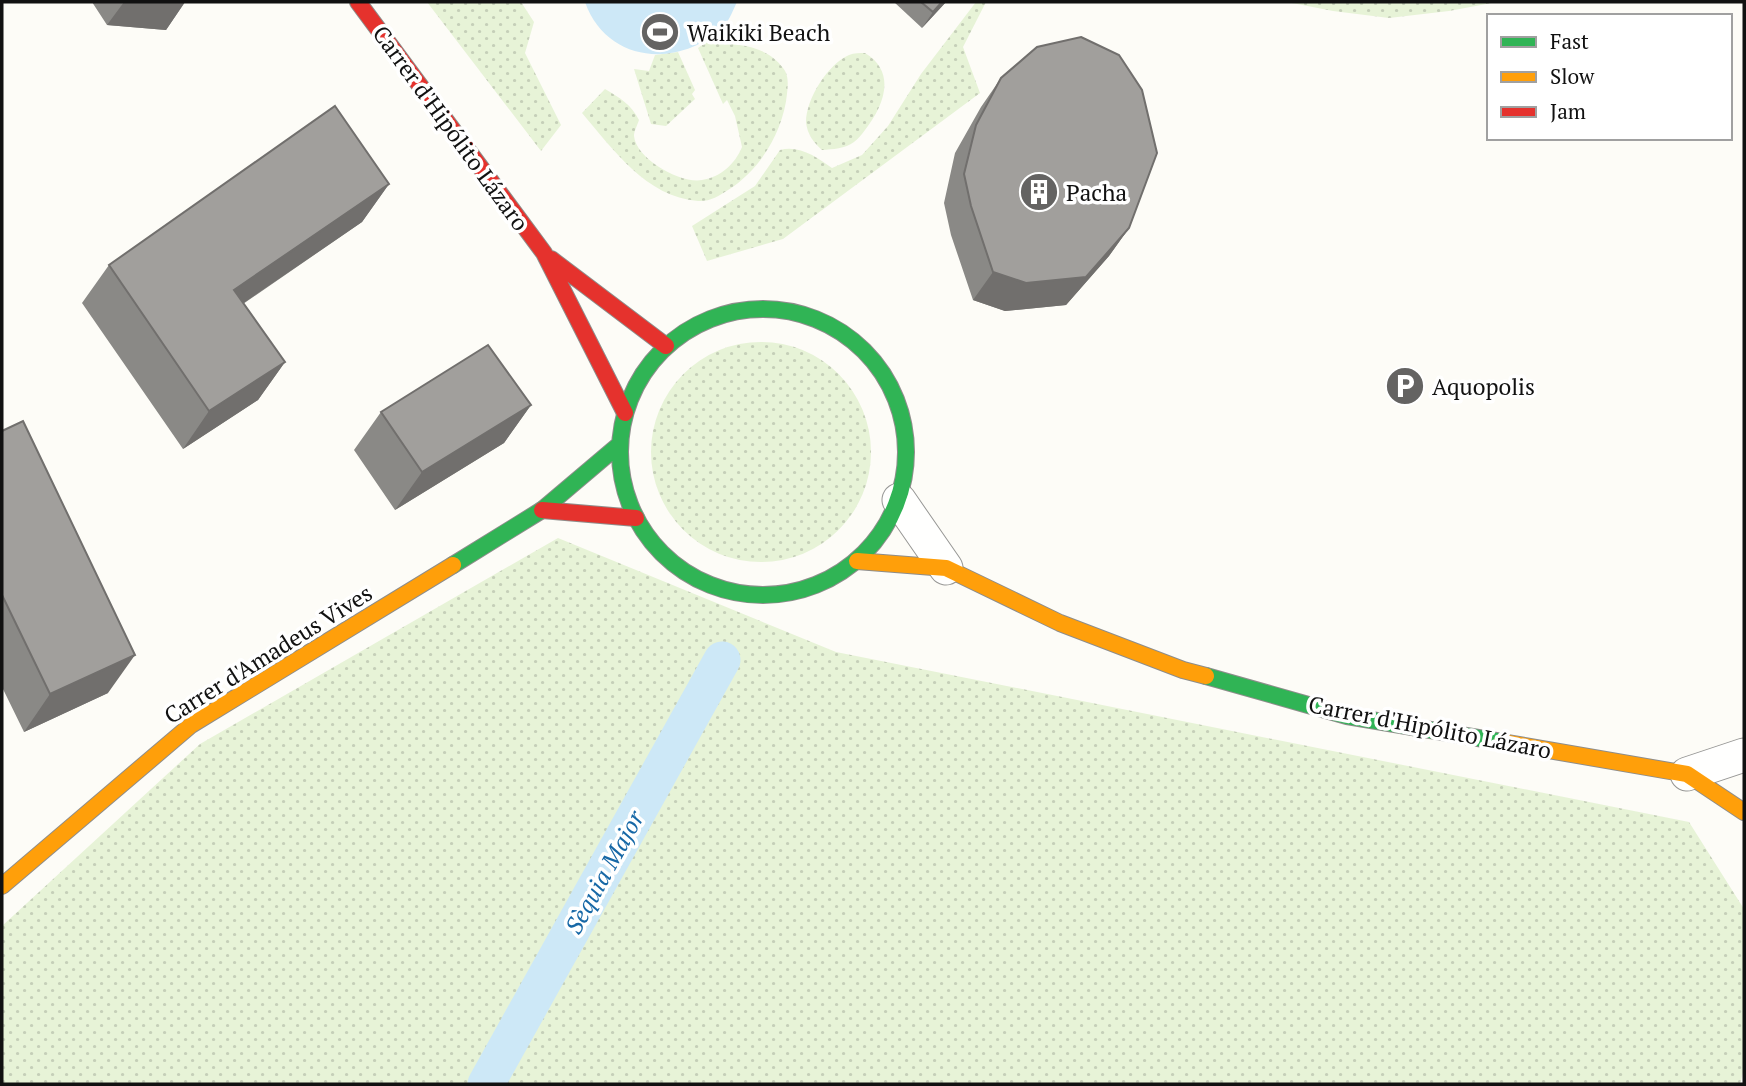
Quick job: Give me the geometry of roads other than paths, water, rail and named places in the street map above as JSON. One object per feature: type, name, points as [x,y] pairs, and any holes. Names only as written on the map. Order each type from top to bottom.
[{"type":"street","name":"Carrer d'Hipólito Lázaro","points":[[358,2],[544,253],[625,413]]},
{"type":"street","name":"Carrer d'Hipólito Lázaro","points":[[544,253],[666,346]]},
{"type":"street","points":[[771,309],[808,316],[842,333],[871,358],[892,389],[904,425],[906,463],[899,500],[888,523],[857,561],[830,579],[800,591],[768,595],[736,593],[705,583],[678,566],[654,545],[636,518],[626,495],[620,444],[625,413],[635,388],[666,346],[697,325],[733,313],[771,309]]},
{"type":"street","name":"Carrer d'Amadeus Vives","points":[[2,886],[191,725],[542,510],[620,444]]},
{"type":"street","name":"Carrer d'Hipólito Lázaro","points":[[899,500],[946,568]]},
{"type":"street","points":[[542,510],[636,518]]},
{"type":"street","name":"Carrer d'Hipólito Lázaro","points":[[857,561],[946,568],[1060,623],[1183,670],[1347,716],[1687,774],[1744,812]]},
{"type":"street","name":"Carrer d'Hipólito Lázaro","points":[[1687,774],[1744,755]]},
{"type":"water","name":"Waikiki Beach","points":[[585,2],[737,2],[724,26],[706,40],[687,49],[666,54],[627,48],[610,38],[595,23]]},
{"type":"waterway","name":"Sèquia Major","points":[[486,1084],[722,660]]},
{"type":"place","name":"Waikiki Beach","points":[[660,32]]},
{"type":"place","name":"Pacha","points":[[1039,192]]},
{"type":"place","name":"Aquopolis","points":[[1405,386]]}]
